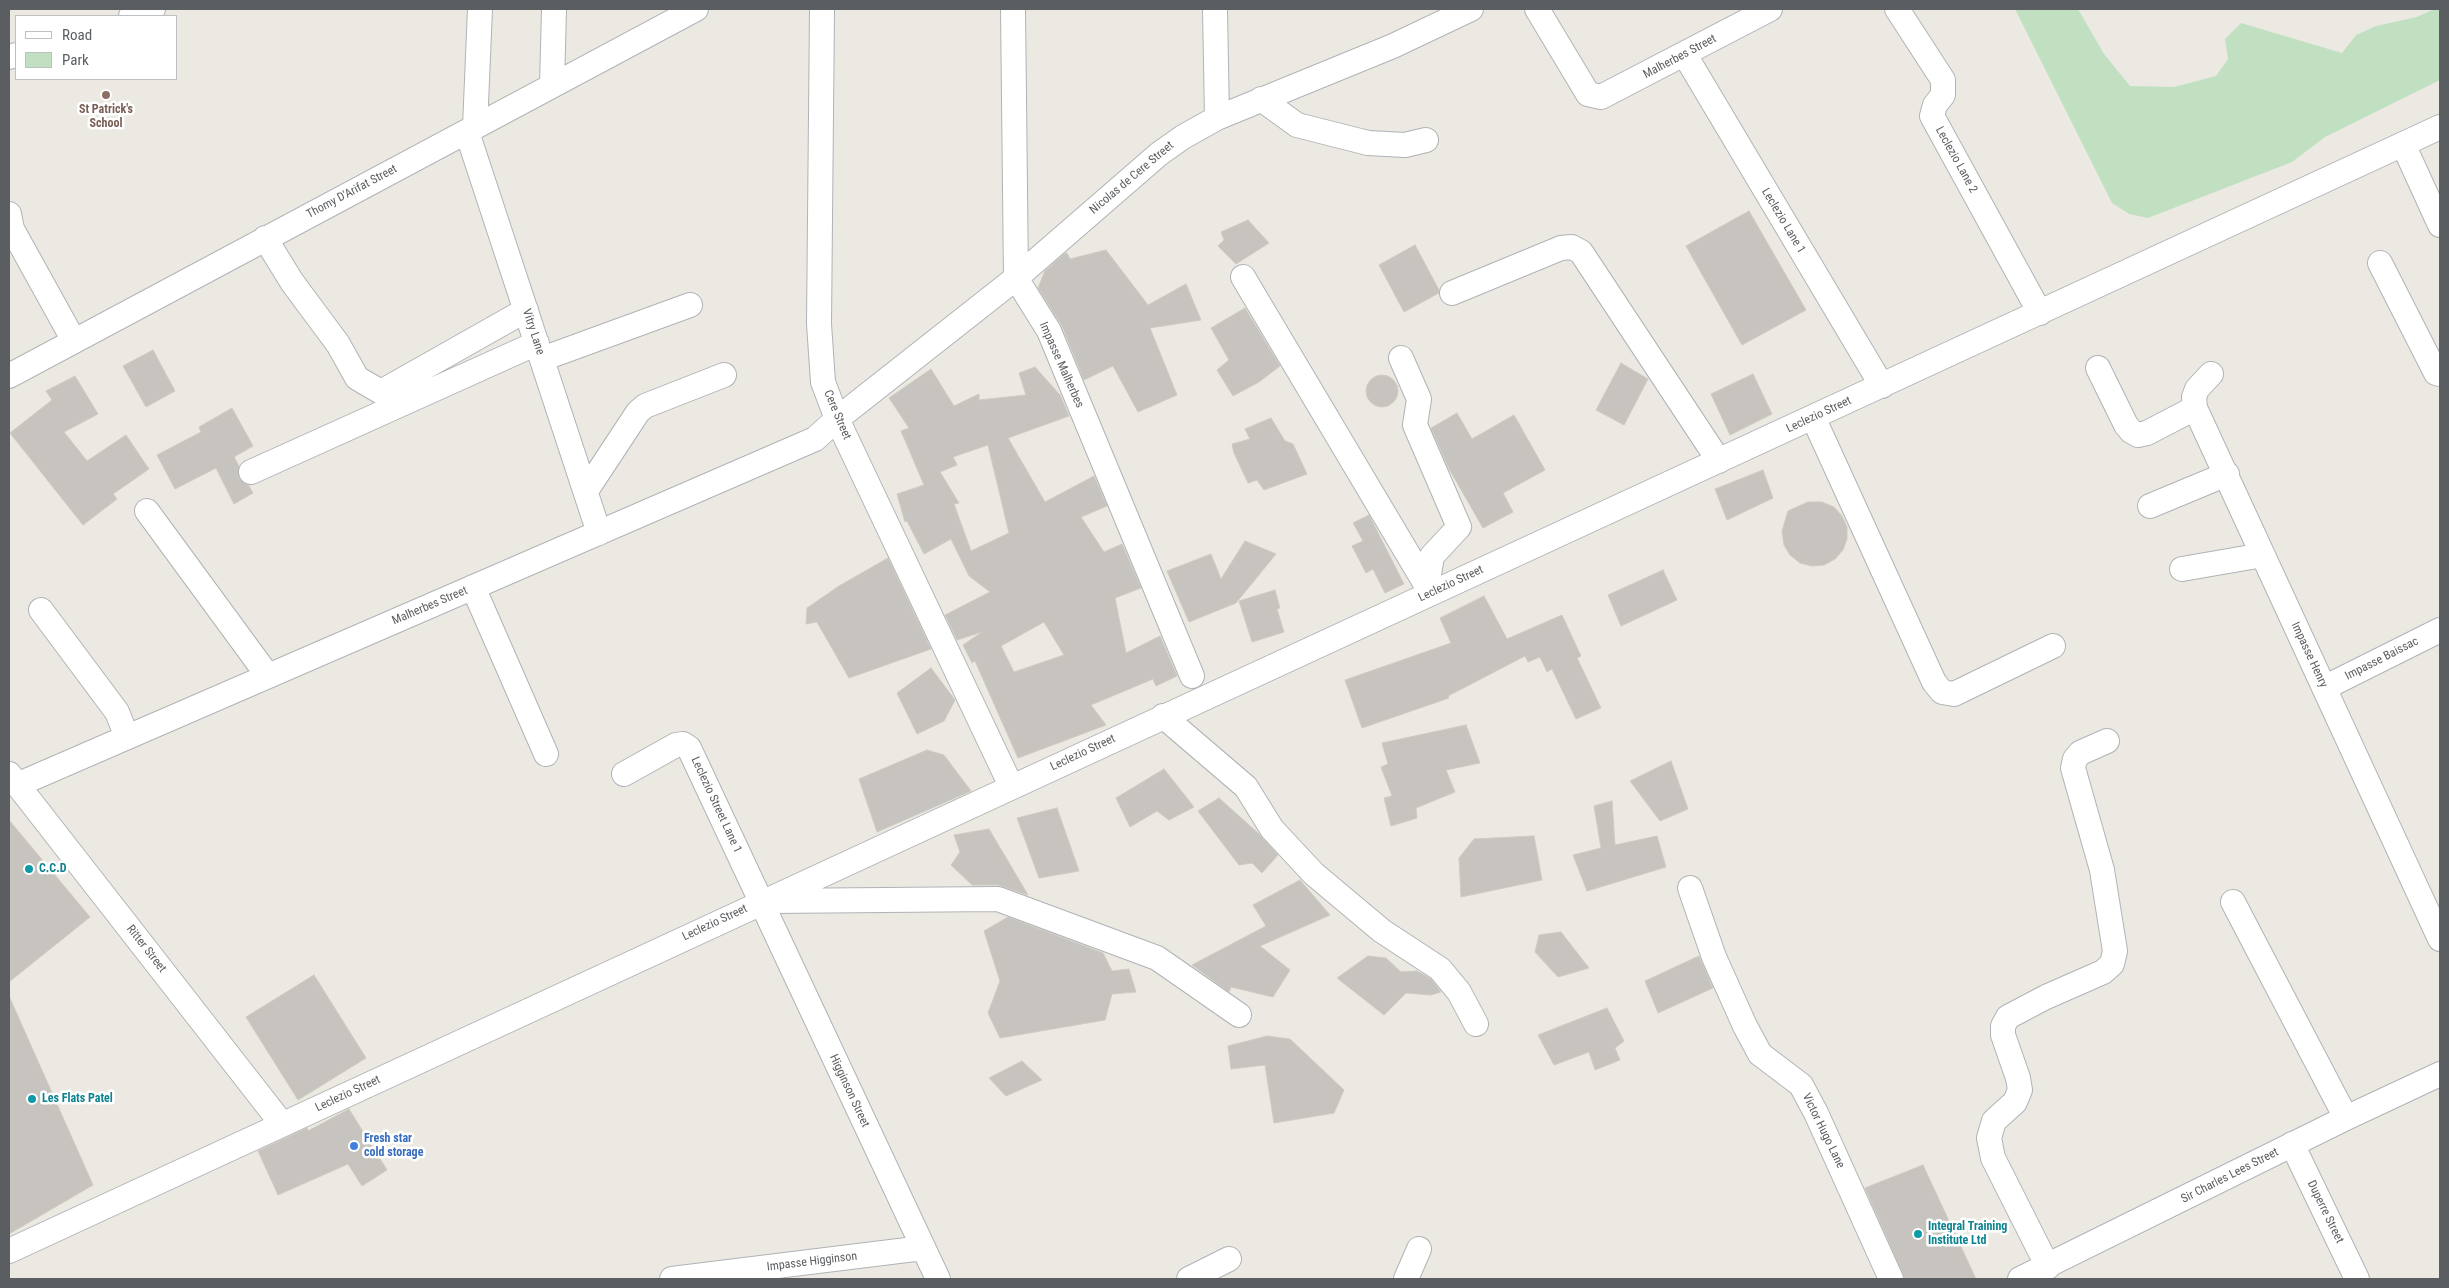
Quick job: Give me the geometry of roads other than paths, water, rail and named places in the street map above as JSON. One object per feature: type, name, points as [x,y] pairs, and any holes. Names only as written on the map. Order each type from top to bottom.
[{"type":"street","points":[[135,15],[153,9]]},
{"type":"street","points":[[471,129],[480,9]]},
{"type":"street","points":[[552,85],[554,9]]},
{"type":"street","name":"Thomy D'Arifat Street","points":[[9,376],[696,9]]},
{"type":"street","name":"Cere Street","points":[[822,9],[819,324],[823,382],[837,419],[1011,786]]},
{"type":"street","points":[[1013,9],[1016,278]]},
{"type":"street","points":[[1215,9],[1217,118]]},
{"type":"street","name":"Nicolas de Cere Street","points":[[837,419],[1016,278],[1159,154],[1183,137],[1217,118],[1393,46],[1471,9]]},
{"type":"street","name":"Malherbes Street","points":[[1537,9],[1588,94],[1601,97],[1685,55],[1770,9]]},
{"type":"street","name":"Leclezio Lane 2","points":[[1896,9],[1943,80],[1943,95],[1935,105],[1932,116],[2040,313]]},
{"type":"street","name":"Leclezio Lane 1","points":[[1685,55],[1882,386]]},
{"type":"street","points":[[1261,99],[1297,125],[1368,143],[1405,145],[1426,140]]},
{"type":"street","name":"Leclezio Street","points":[[9,1251],[1163,716],[1429,590],[1813,418],[2440,127]]},
{"type":"street","name":"Vitry Lane","points":[[471,129],[539,351],[600,532]]},
{"type":"street","points":[[2403,144],[2440,225]]},
{"type":"street","points":[[9,214],[12,229],[74,341]]},
{"type":"street","points":[[265,238],[292,282],[338,344],[357,378],[381,392],[526,310]]},
{"type":"street","points":[[1452,293],[1561,248],[1572,247],[1581,252],[1719,461]]},
{"type":"street","points":[[2380,263],[2436,373],[2440,374]]},
{"type":"street","points":[[1243,277],[1429,590]]},
{"type":"street","name":"Impasse Malherbes","points":[[1016,278],[1049,332],[1192,676]]},
{"type":"street","points":[[251,472],[539,351],[690,305]]},
{"type":"street","points":[[1402,358],[1419,399],[1415,425],[1459,527],[1432,556],[1429,590]]},
{"type":"street","points":[[2098,368],[2126,425],[2131,431],[2138,434],[2147,433],[2195,408],[2194,397],[2197,389],[2211,374]]},
{"type":"street","points":[[586,491],[638,412],[645,406],[724,375]]},
{"type":"street","name":"Impasse Henry","points":[[2195,408],[2324,688],[2432,901],[2440,939]]},
{"type":"street","points":[[1813,418],[1934,682],[1942,692],[1954,694],[2053,646]]},
{"type":"street","name":"Malherbes Street","points":[[13,779],[126,737],[815,439],[837,419]]},
{"type":"street","points":[[2150,506],[2227,474]]},
{"type":"street","points":[[148,511],[268,676]]},
{"type":"street","points":[[2182,569],[2263,555]]},
{"type":"street","points":[[473,588],[546,754]]},
{"type":"street","points":[[41,610],[117,712],[126,737]]},
{"type":"street","name":"Impasse Baissac","points":[[2324,688],[2440,630]]},
{"type":"street","points":[[1163,716],[1246,787],[1272,829],[1314,874],[1382,932],[1440,969],[1459,992],[1476,1024]]},
{"type":"street","points":[[2048,1267],[1992,1158],[1989,1138],[1994,1121],[2015,1102],[2020,1090],[2018,1078],[2003,1035],[2002,1026],[2008,1017],[2046,997],[2103,972],[2112,964],[2115,951],[2102,870],[2073,768],[2075,759],[2080,753],[2106,741]]},
{"type":"street","name":"Leclezio Street Lane 1","points":[[624,774],[676,745],[682,744],[689,748],[762,901]]},
{"type":"street","name":"Ritter Street","points":[[13,779],[282,1124]]},
{"type":"street","name":"Victor Hugo Lane","points":[[1690,888],[1714,957],[1745,1026],[1760,1054],[1801,1085],[1816,1113],[1891,1279]]},
{"type":"street","points":[[762,901],[998,899],[1157,958],[1239,1015]]},
{"type":"street","name":"Higginson Street","points":[[762,901],[938,1279]]},
{"type":"street","points":[[2233,902],[2346,1118]]},
{"type":"street","name":"Sir Charles Lees Street","points":[[2020,1279],[2048,1267],[2292,1144],[2440,1074]]},
{"type":"street","name":"Duperre Street","points":[[2292,1144],[2357,1279]]},
{"type":"street","name":"Impasse Higginson","points":[[672,1279],[923,1248]]},
{"type":"street","points":[[1406,1279],[1419,1249]]},
{"type":"street","points":[[1188,1279],[1229,1259]]},
{"type":"place","name":"St Patrick's School","points":[[106,95]]},
{"type":"place","name":"C.C.D","points":[[29,869]]},
{"type":"place","name":"Les Flats Patel","points":[[32,1099]]},
{"type":"place","name":"Fresh star cold storage","points":[[354,1146]]},
{"type":"place","name":"Integral Training Institute Ltd","points":[[1918,1234]]}]
